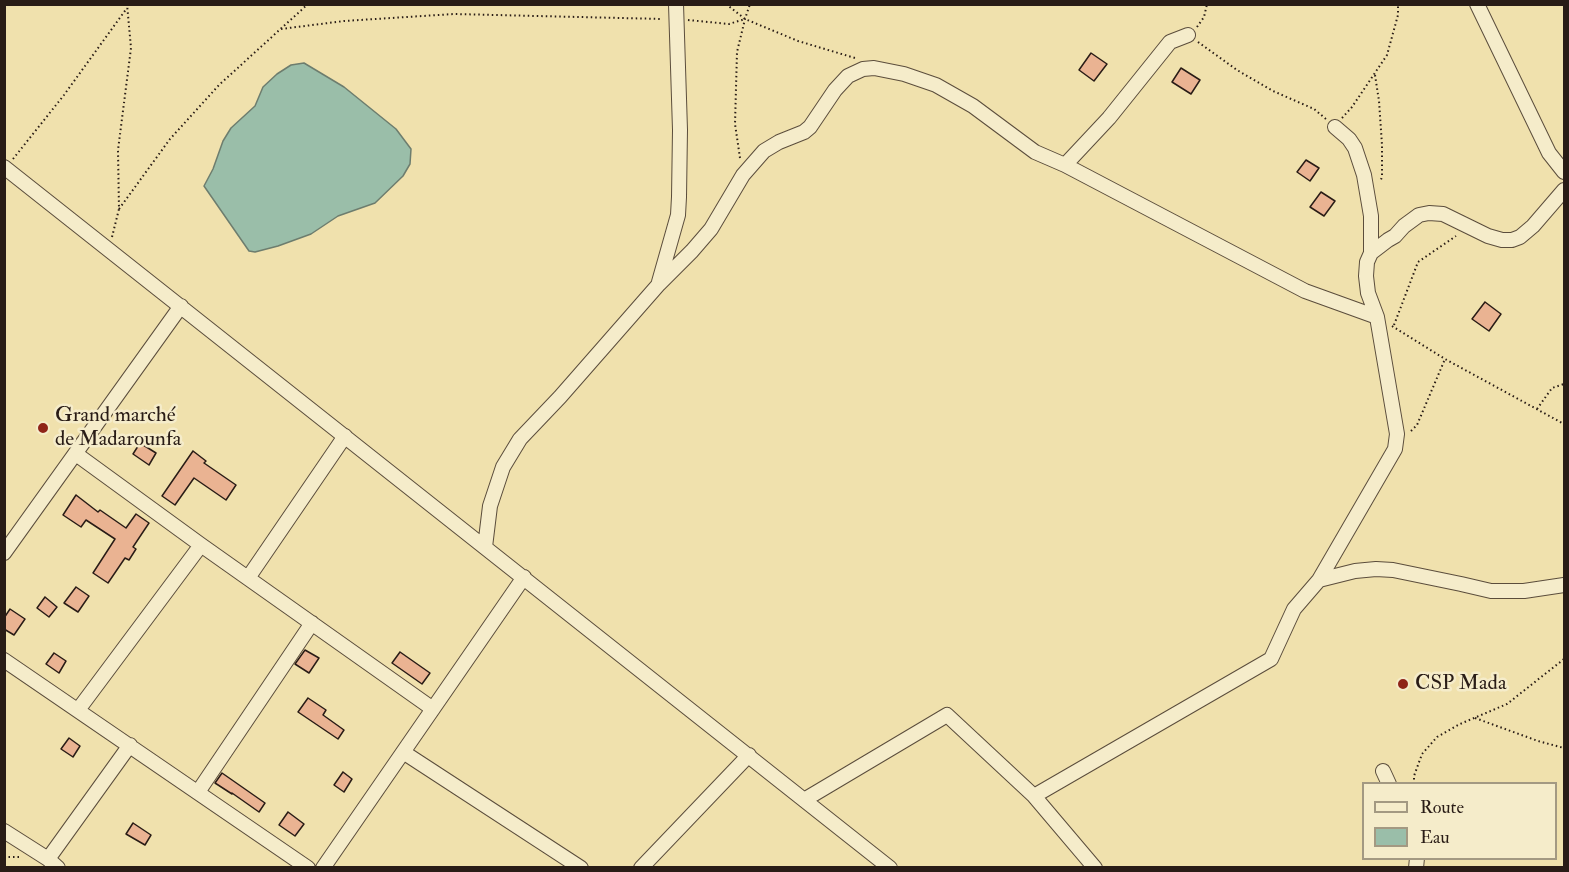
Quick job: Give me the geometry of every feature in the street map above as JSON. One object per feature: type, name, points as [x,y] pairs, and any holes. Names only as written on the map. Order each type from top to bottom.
[{"type":"street","points":[[658,284],[678,215],[680,197],[676,4]]},
{"type":"street","points":[[1477,4],[1548,153],[1564,172]]},
{"type":"street","points":[[1065,165],[1109,118],[1170,42],[1188,35]]},
{"type":"street","points":[[485,547],[490,506],[503,466],[520,439],[560,397],[658,284],[711,229],[742,175],[764,151],[810,127],[835,90],[856,71],[874,68],[904,74],[936,85],[973,106],[1035,152],[1065,165],[1305,291],[1377,317]]},
{"type":"street","points":[[1034,796],[1270,659],[1294,609],[1319,580],[1395,449],[1397,434],[1377,317],[1368,293],[1366,276],[1367,262],[1371,253],[1371,216],[1364,175],[1355,148],[1335,127]]},
{"type":"street","points":[[5,167],[890,867]]},
{"type":"street","points":[[1371,253],[1419,215],[1429,213],[1443,214],[1488,236],[1512,240],[1520,237],[1533,226],[1564,190]]},
{"type":"street","points":[[4,553],[181,306]]},
{"type":"street","points":[[248,578],[345,436]]},
{"type":"street","points":[[76,454],[433,709]]},
{"type":"street","points":[[78,710],[201,545]]},
{"type":"street","points":[[1319,580],[1355,571],[1376,569],[1393,570],[1491,591],[1524,591],[1564,585]]},
{"type":"street","points":[[323,867],[524,577]]},
{"type":"street","points":[[198,792],[312,623]]},
{"type":"street","points":[[4,660],[308,867]]},
{"type":"street","points":[[804,800],[947,715],[1034,796],[1095,867]]},
{"type":"street","points":[[4,831],[53,863],[130,746]]},
{"type":"street","points":[[403,752],[581,867]]},
{"type":"street","points":[[649,865],[749,755]]},
{"type":"path","points":[[119,210],[170,139],[219,85],[308,4]]},
{"type":"path","points":[[726,4],[745,19],[798,41],[852,56],[874,68]]},
{"type":"path","points":[[742,175],[735,124],[737,52],[750,4]]},
{"type":"path","points":[[1207,4],[1204,17],[1188,35],[1237,70],[1273,91],[1314,109],[1335,127],[1352,107],[1387,55],[1398,15],[1398,4]]},
{"type":"path","points":[[5,167],[64,95],[127,6]]},
{"type":"path","points":[[108,249],[119,210],[118,150],[131,48],[127,6]]},
{"type":"path","points":[[281,29],[344,21],[454,14],[675,19],[729,24],[745,19]]},
{"type":"path","points":[[1375,75],[1382,146],[1382,177],[1379,187]]},
{"type":"path","points":[[1392,336],[1418,262],[1468,227]]},
{"type":"path","points":[[1377,317],[1445,359],[1564,424]]},
{"type":"path","points":[[1395,449],[1417,425],[1445,359]]},
{"type":"path","points":[[1538,409],[1552,388],[1564,384]]},
{"type":"path","points":[[1414,782],[1422,754],[1437,737],[1460,724],[1507,704],[1564,658]]},
{"type":"path","points":[[1475,718],[1564,748]]},
{"type":"water","points":[[304,63],[344,87],[396,129],[411,149],[410,164],[403,176],[375,203],[338,216],[311,234],[278,246],[255,252],[249,251],[204,186],[223,141],[231,128],[255,106],[263,87],[291,65]]},
{"type":"building","points":[[1091,53],[1107,64],[1094,81],[1079,70]]},
{"type":"building","points":[[1181,68],[1200,80],[1191,94],[1172,82]]},
{"type":"building","points":[[1306,160],[1319,168],[1310,181],[1297,172]]},
{"type":"building","points":[[1321,192],[1335,201],[1324,216],[1310,207]]},
{"type":"building","points":[[1485,302],[1501,314],[1489,331],[1472,319]]},
{"type":"building","points":[[140,443],[156,453],[149,465],[133,454]]},
{"type":"building","points":[[193,451],[206,461],[204,463],[236,485],[226,500],[194,478],[175,505],[162,496]]},
{"type":"building","points":[[76,495],[98,512],[100,510],[126,528],[136,514],[149,523],[133,547],[136,549],[129,560],[125,558],[108,583],[93,573],[115,539],[86,520],[81,527],[63,515]]},
{"type":"building","points":[[76,587],[89,596],[78,612],[64,603]]},
{"type":"building","points":[[45,597],[57,607],[49,617],[37,608]]},
{"type":"building","points":[[10,609],[25,619],[14,635],[4,629],[4,618]]},
{"type":"building","points":[[305,650],[319,658],[309,673],[295,664]]},
{"type":"building","points":[[400,652],[430,673],[422,684],[392,663]]},
{"type":"building","points":[[54,653],[66,661],[59,673],[46,664]]},
{"type":"building","points":[[308,698],[326,710],[323,715],[344,730],[338,739],[298,712]]},
{"type":"building","points":[[69,738],[80,746],[73,757],[61,749]]},
{"type":"building","points":[[343,772],[352,779],[344,792],[334,785]]},
{"type":"building","points":[[222,773],[265,803],[259,812],[215,783]]},
{"type":"building","points":[[288,812],[304,824],[295,836],[279,825]]},
{"type":"building","points":[[133,823],[151,835],[145,845],[126,834]]},
{"type":"place","name":"Grand marché de Madarounfa","points":[[43,428]]},
{"type":"place","name":"CSP Mada","points":[[1403,684]]}]
